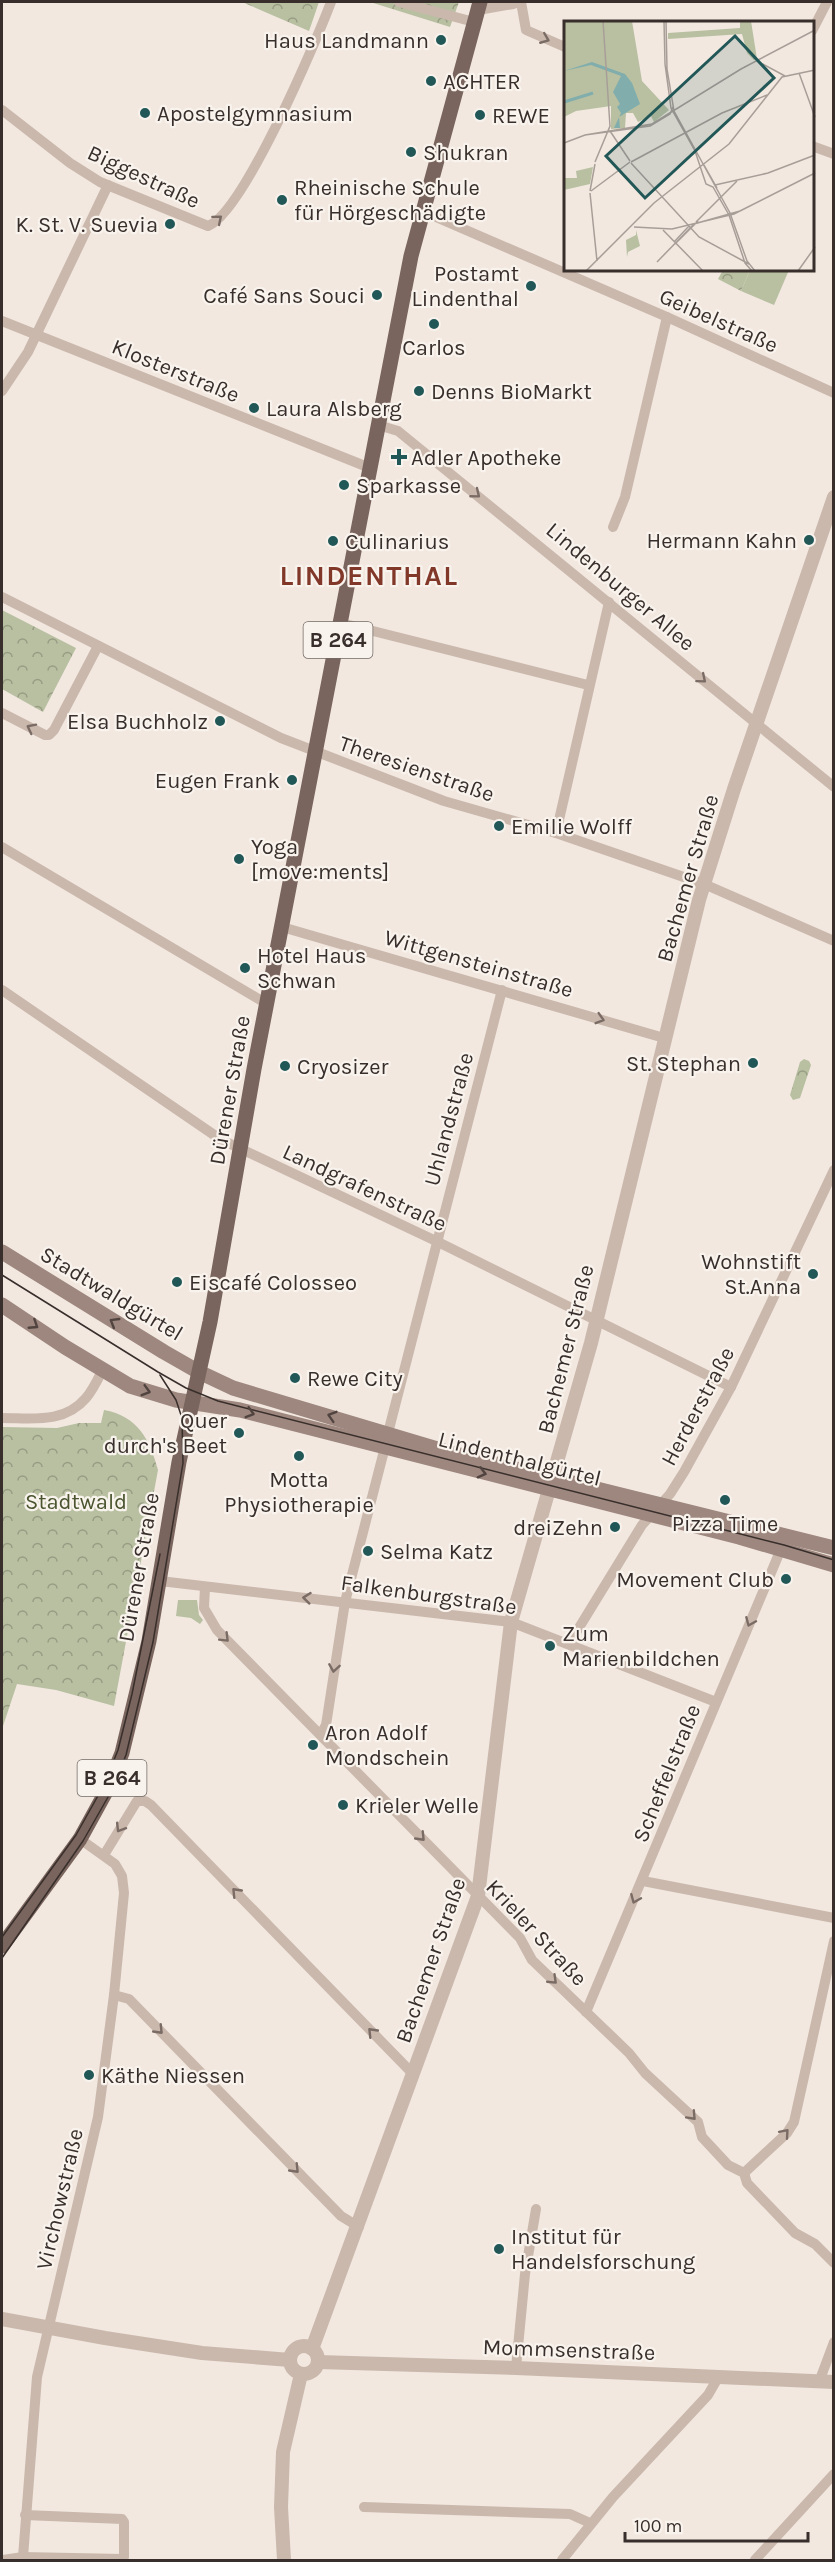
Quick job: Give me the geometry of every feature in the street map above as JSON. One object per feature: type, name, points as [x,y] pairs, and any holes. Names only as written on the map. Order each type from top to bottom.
[{"type":"main road","name":"Dürener Straße","points":[[2,1946],[80,1839],[108,1788],[122,1753],[160,1581],[179,1462],[194,1401],[227,1233],[267,1004],[378,424],[422,211],[477,11]]},
{"type":"main road","name":"Stadtwaldgürtel","points":[[2,1252],[199,1372]]},
{"type":"main road","points":[[2,1305],[137,1389],[176,1400],[194,1401]]},
{"type":"main road","name":"Lindenthalgürtel","points":[[199,1372],[232,1388],[386,1440]]},
{"type":"main road","name":"Lindenthalgürtel","points":[[194,1401],[444,1451],[550,1484],[655,1510],[834,1548]]},
{"type":"main road","name":"Lindenthalgürtel","points":[[655,1510],[834,1565]]},
{"type":"street","name":"Biggestraße","points":[[2,110],[70,163],[108,185],[208,226],[223,216],[276,128],[331,2]]},
{"type":"street","points":[[399,2],[477,11],[513,2]]},
{"type":"street","points":[[521,2],[526,30],[564,47]]},
{"type":"street","points":[[814,29],[827,2]]},
{"type":"street","points":[[814,146],[834,154]]},
{"type":"street","points":[[2,391],[19,368],[108,185]]},
{"type":"street","name":"Geibelstraße","points":[[422,211],[667,317],[834,393]]},
{"type":"street","points":[[613,527],[625,497],[667,317]]},
{"type":"street","name":"Klosterstraße","points":[[2,321],[370,468]]},
{"type":"street","name":"Lindenburger Allee","points":[[378,424],[398,430],[834,787]]},
{"type":"street","name":"Bachemer Straße","points":[[315,2355],[478,1896],[512,1622],[591,1343],[664,1038],[704,885],[834,497]]},
{"type":"street","name":"Theresienstraße","points":[[2,597],[315,753],[444,801],[556,833],[704,885],[834,941]]},
{"type":"street","points":[[556,833],[588,685],[609,602]]},
{"type":"street","points":[[341,623],[588,685]]},
{"type":"street","points":[[2,713],[45,735],[50,735],[98,646]]},
{"type":"street","points":[[2,847],[267,1004]]},
{"type":"street","name":"Wittgensteinstraße","points":[[282,927],[664,1038]]},
{"type":"street","name":"Landgrafenstraße","points":[[2,990],[220,1139],[731,1387]]},
{"type":"street","name":"Uhlandstraße","points":[[321,1734],[326,1725],[345,1602],[502,990]]},
{"type":"street","name":"Herderstraße","points":[[569,1644],[655,1510],[678,1484],[731,1387],[834,1170]]},
{"type":"street","points":[[2,1418],[59,1418],[74,1410],[87,1398],[103,1369]]},
{"type":"street","name":"Scheffelstraße","points":[[586,2012],[781,1549]]},
{"type":"street","name":"Falkenburgstraße","points":[[160,1581],[512,1622],[716,1702]]},
{"type":"street","name":"Krieler Straße","points":[[206,1587],[204,1608],[217,1630],[520,1938],[532,1960],[630,2053],[645,2073],[698,2122],[702,2137],[728,2165],[744,2174],[747,2183],[795,2233],[815,2244],[834,2263]]},
{"type":"street","points":[[104,1856],[137,1801],[145,1801],[151,1805],[413,2074]]},
{"type":"street","name":"Virchowstraße","points":[[23,2557],[37,2377],[47,2328],[75,2224],[98,2117],[114,1995],[124,1893],[122,1876],[115,1864],[80,1839]]},
{"type":"street","points":[[643,1881],[834,1918]]},
{"type":"street","points":[[744,2174],[787,2133],[794,2122],[834,1941]]},
{"type":"street","points":[[114,1995],[129,1999],[341,2216],[359,2227]]},
{"type":"street","points":[[516,2368],[525,2274],[536,2209]]},
{"type":"street","points":[[2,2319],[202,2353],[290,2360]]},
{"type":"street","points":[[819,2382],[834,2342]]},
{"type":"street","points":[[300,2347],[315,2355],[310,2373],[301,2374],[293,2369],[290,2360],[293,2352],[300,2347]]},
{"type":"street","name":"Mommsenstraße","points":[[315,2355],[516,2368],[834,2382]]},
{"type":"street","points":[[284,2560],[281,2507],[283,2452],[301,2374]]},
{"type":"street","points":[[562,2560],[590,2523],[708,2395],[719,2376]]},
{"type":"street","points":[[755,2560],[834,2474]]},
{"type":"street","points":[[364,2507],[570,2514],[590,2523]]},
{"type":"street","points":[[3,2560],[23,2557],[122,2559],[124,2557],[124,2522],[122,2519],[25,2515]]},
{"type":"green space","points":[[242,2],[319,2],[309,31]]},
{"type":"green space","points":[[370,2],[459,2],[450,27]]},
{"type":"green space","points":[[722,272],[749,272],[741,291],[718,279]]},
{"type":"green space","points":[[749,272],[788,272],[774,305],[741,291]]},
{"type":"green space","points":[[2,610],[76,648],[43,712],[2,689]]},
{"type":"green space","points":[[804,1059],[811,1065],[800,1098],[793,1100],[790,1095],[800,1062]]},
{"type":"green space","name":"Stadtwald","points":[[104,1410],[126,1418],[141,1431],[151,1449],[158,1470],[114,1706],[56,1690],[17,1684],[2,1729],[2,1427],[57,1428],[79,1423],[101,1423]]},
{"type":"green space","points":[[178,1600],[197,1600],[199,1615],[203,1620],[200,1624],[191,1618],[176,1616]]},
{"type":"tram line","points":[[2,1275],[158,1372],[186,1388],[218,1401],[784,1545],[834,1560]]},
{"type":"tram line","points":[[2,1958],[83,1841],[112,1790],[126,1755],[153,1642],[183,1463],[182,1418],[176,1400],[160,1375]]},
{"type":"tram line","points":[[2,1937],[76,1835],[104,1785],[118,1750],[132,1694],[160,1554]]},
{"type":"place","name":"Haus Landmann","points":[[441,40]]},
{"type":"place","name":"ACHTER","points":[[431,81]]},
{"type":"place","name":"Apostelgymnasium","points":[[145,113]]},
{"type":"place","name":"REWE","points":[[480,115]]},
{"type":"place","name":"Shukran","points":[[411,152]]},
{"type":"place","name":"Rheinische Schule für Hörgeschädigte","points":[[282,200]]},
{"type":"place","name":"K. St. V. Suevia","points":[[170,224]]},
{"type":"place","name":"Postamt Lindenthal","points":[[531,286]]},
{"type":"place","name":"Café Sans Souci","points":[[377,295]]},
{"type":"place","name":"Carlos","points":[[434,324]]},
{"type":"place","name":"Denns BioMarkt","points":[[419,391]]},
{"type":"place","name":"Laura Alsberg","points":[[254,408]]},
{"type":"place","name":"Adler Apotheke","points":[[399,457]]},
{"type":"place","name":"Sparkasse","points":[[344,485]]},
{"type":"place","name":"Hermann Kahn","points":[[809,540]]},
{"type":"place","name":"Culinarius","points":[[333,541]]},
{"type":"place","name":"Elsa Buchholz","points":[[220,721]]},
{"type":"place","name":"Eugen Frank","points":[[292,780]]},
{"type":"place","name":"Emilie Wolff","points":[[499,826]]},
{"type":"place","name":"Yoga [move:ments]","points":[[239,859]]},
{"type":"place","name":"Hotel Haus Schwan","points":[[245,968]]},
{"type":"place","name":"St. Stephan","points":[[753,1063]]},
{"type":"place","name":"Cryosizer","points":[[285,1066]]},
{"type":"place","name":"Wohnstift St.Anna","points":[[813,1274]]},
{"type":"place","name":"Eiscafé Colosseo","points":[[177,1282]]},
{"type":"place","name":"Rewe City","points":[[295,1378]]},
{"type":"place","name":"Quer durch's Beet","points":[[239,1433]]},
{"type":"place","name":"Motta Physiotherapie","points":[[299,1456]]},
{"type":"place","name":"Pizza Time","points":[[725,1500]]},
{"type":"place","name":"dreiZehn","points":[[615,1527]]},
{"type":"place","name":"Selma Katz","points":[[368,1551]]},
{"type":"place","name":"Movement Club","points":[[786,1579]]},
{"type":"place","name":"Zum Marienbildchen","points":[[550,1646]]},
{"type":"place","name":"Aron Adolf Mondschein","points":[[313,1745]]},
{"type":"place","name":"Krieler Welle","points":[[343,1805]]},
{"type":"place","name":"Käthe Niessen","points":[[89,2075]]},
{"type":"place","name":"Institut für Handelsforschung","points":[[499,2249]]},
{"type":"district","name":"LINDENTHAL","points":[[369,575]]}]
